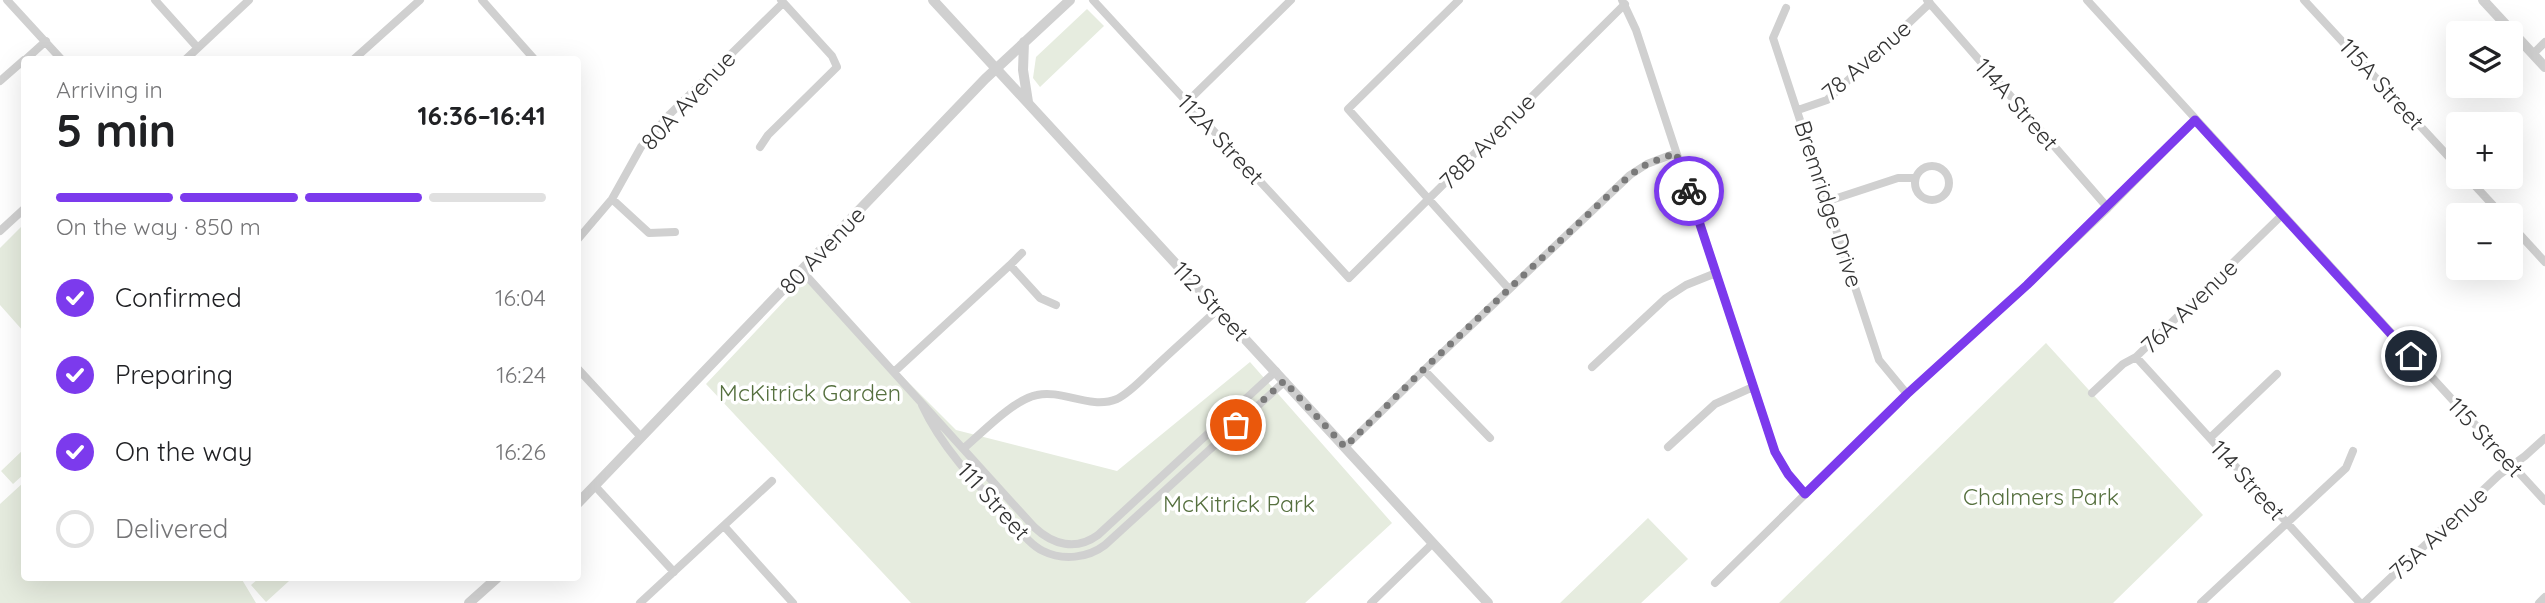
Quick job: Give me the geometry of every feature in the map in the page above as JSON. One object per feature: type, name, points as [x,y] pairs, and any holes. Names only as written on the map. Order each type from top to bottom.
[{"type":"street","points":[[7,0],[59,56]]},
{"type":"street","points":[[155,0],[197,47]]},
{"type":"street","points":[[189,56],[250,0]]},
{"type":"street","points":[[357,56],[420,0]]},
{"type":"street","points":[[482,0],[531,56]]},
{"type":"street","name":"112 Street","points":[[933,0],[1488,603]]},
{"type":"street","name":"80 Avenue","points":[[581,500],[996,68],[1070,0]]},
{"type":"street","name":"112A Street","points":[[1093,0],[1349,278]]},
{"type":"street","points":[[1187,103],[1291,0]]},
{"type":"street","points":[[1459,0],[1348,109],[1509,289]]},
{"type":"street","name":"115 Street","points":[[2087,0],[2545,501]]},
{"type":"street","name":"115A Street","points":[[2304,0],[2446,153]]},
{"type":"street","points":[[2483,0],[2545,67]]},
{"type":"street","points":[[760,148],[768,135],[836,67],[832,56],[782,1]]},
{"type":"street","name":"80A Avenue","points":[[581,236],[612,199],[641,147],[782,1]]},
{"type":"street","points":[[1624,2],[1636,30],[1775,452],[1788,474],[1805,494]]},
{"type":"street","name":"78B Avenue","points":[[1349,278],[1624,2]]},
{"type":"street","name":"78 Avenue","points":[[1798,110],[1827,100],[1929,2]]},
{"type":"street","name":"114A Street","points":[[1929,2],[2108,208]]},
{"type":"street","name":"Bremridge Drive","points":[[1786,8],[1773,38],[1879,360],[1907,394]]},
{"type":"street","points":[[29,56],[46,41]]},
{"type":"street","points":[[1024,42],[1023,70],[1028,102]]},
{"type":"street","points":[[2532,54],[2545,42]]},
{"type":"street","points":[[0,82],[21,64]]},
{"type":"street","points":[[1715,583],[1907,394],[2108,208],[2195,120]]},
{"type":"street","points":[[1345,447],[1630,175],[1647,164],[1676,153]]},
{"type":"street","points":[[1936,166],[1945,171],[1949,180],[1948,190],[1940,199],[1926,199],[1916,190],[1916,178],[1922,169],[1936,166]]},
{"type":"street","points":[[1828,201],[1898,178],[1916,178]]},
{"type":"street","points":[[2478,189],[2491,203]]},
{"type":"street","points":[[612,199],[649,233],[675,232]]},
{"type":"street","points":[[0,231],[21,212]]},
{"type":"street","name":"76A Avenue","points":[[2092,393],[2123,364],[2136,357],[2282,215]]},
{"type":"street","points":[[2523,238],[2545,262]]},
{"type":"street","points":[[894,372],[1022,253]]},
{"type":"street","points":[[1010,265],[1040,298],[1056,305]]},
{"type":"street","name":"111 Street","points":[[802,271],[1042,533],[1061,544],[1080,544],[1098,535],[1276,371]]},
{"type":"street","points":[[1592,367],[1666,298],[1686,285],[1716,273]]},
{"type":"street","points":[[964,448],[1018,404],[1037,395],[1047,394],[1076,401],[1097,402],[1124,395],[1218,309]]},
{"type":"street","name":"114 Street","points":[[2136,357],[2362,603]]},
{"type":"street","points":[[1423,370],[1490,438]]},
{"type":"street","points":[[581,372],[641,437]]},
{"type":"street","points":[[2210,438],[2277,374]]},
{"type":"street","name":"111 Street","points":[[919,400],[961,466],[1030,542],[1054,556],[1079,556],[1105,545],[1284,381]]},
{"type":"street","points":[[1668,447],[1715,404],[1754,387]]},
{"type":"street","name":"75A Avenue","points":[[2362,603],[2499,475],[2545,438]]},
{"type":"street","points":[[2201,603],[2346,468],[2353,451]]},
{"type":"street","points":[[640,603],[772,481]]},
{"type":"street","points":[[595,486],[674,572]]},
{"type":"street","points":[[724,526],[793,603]]},
{"type":"street","points":[[1371,603],[1433,543]]},
{"type":"street","points":[[469,603],[494,581]]},
{"type":"street","points":[[2539,603],[2545,597]]},
{"type":"green space","points":[[1087,9],[1104,26],[1040,87],[1033,78],[1036,57]]},
{"type":"green space","points":[[21,227],[21,329],[0,305],[0,248]]},
{"type":"green space","name":"McKitrick Park","points":[[805,279],[956,430],[1117,471],[1250,362],[1392,523],[1305,603],[911,603],[706,384]]},
{"type":"green space","name":"Chalmers Park","points":[[2046,343],[2203,515],[2113,603],[1779,603]]},
{"type":"green space","points":[[21,452],[21,477],[13,484],[1,471]]},
{"type":"green space","points":[[21,485],[21,581],[243,581],[256,603],[0,603],[0,504]]},
{"type":"green space","points":[[1648,518],[1688,559],[1641,603],[1560,603]]},
{"type":"green space","points":[[256,581],[289,581],[266,602],[251,585]]},
{"type":"way so far","points":[[1236,425],[1284,381],[1345,447],[1630,175],[1647,164],[1676,153],[1689,191]]},
{"type":"route","points":[[1689,191],[1775,452],[1788,474],[1805,494],[1907,394],[2108,208],[2195,120],[2411,356]]},
{"type":"park label","name":"McKitrick Garden","points":[[810,392]]}]
